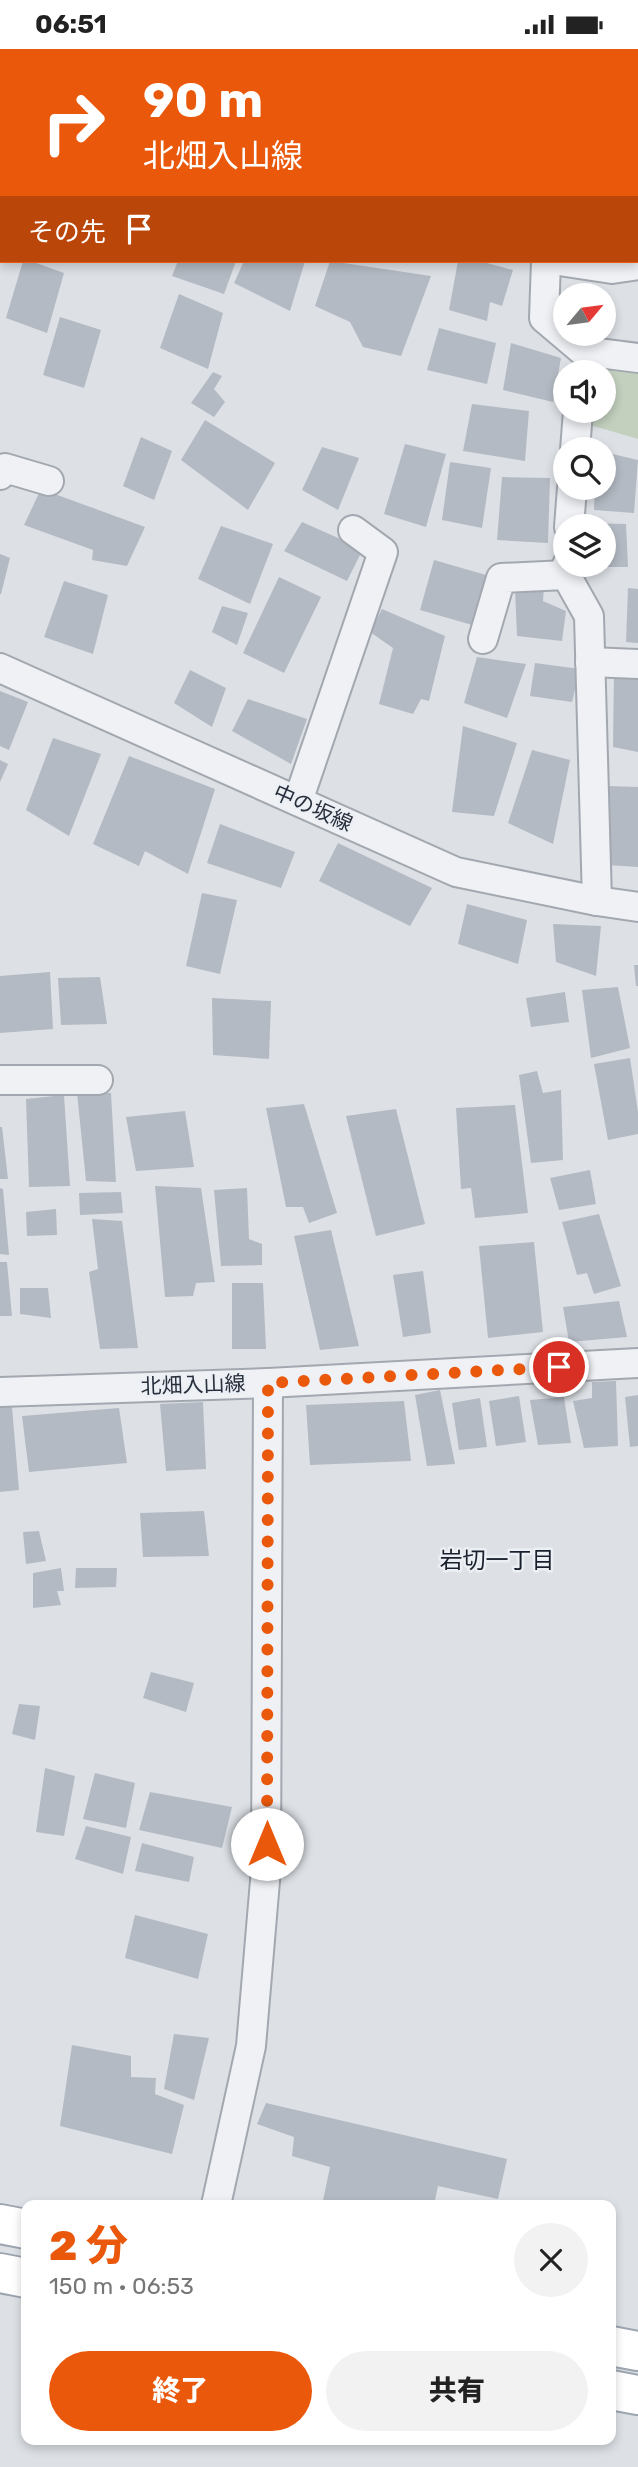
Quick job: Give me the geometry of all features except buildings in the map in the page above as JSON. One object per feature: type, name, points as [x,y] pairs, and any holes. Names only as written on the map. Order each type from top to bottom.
[{"type":"main road","points":[[0,2224],[21,2228]]},
{"type":"main road","points":[[0,2273],[21,2277]]},
{"type":"main road","points":[[616,2347],[638,2351]]},
{"type":"main road","points":[[616,2391],[638,2395]]},
{"type":"street","points":[[546,263],[544,318],[580,360]]},
{"type":"street","points":[[572,263],[612,269],[638,265]]},
{"type":"street","points":[[610,360],[638,358]]},
{"type":"street","points":[[0,475],[5,468],[49,481]]},
{"type":"street","points":[[298,801],[383,552],[352,530]]},
{"type":"street","points":[[483,639],[501,578],[553,572]]},
{"type":"street","points":[[570,577],[589,616],[597,901]]},
{"type":"street","points":[[590,662],[638,664]]},
{"type":"street","name":"中の坂線","points":[[0,668],[456,872],[638,907]]},
{"type":"street","points":[[0,1080],[98,1080]]},
{"type":"street","name":"北畑入山線","points":[[0,1392],[268,1383],[638,1363]]},
{"type":"street","points":[[217,2200],[251,2046],[266,1870],[268,1383]]},
{"type":"green space","points":[[616,364],[638,368],[638,439],[590,425],[616,423]]},
{"type":"district","name":"岩切一丁目","points":[[497,1560]]},
{"type":"route","points":[[267,1844],[268,1383],[559,1367]]}]
